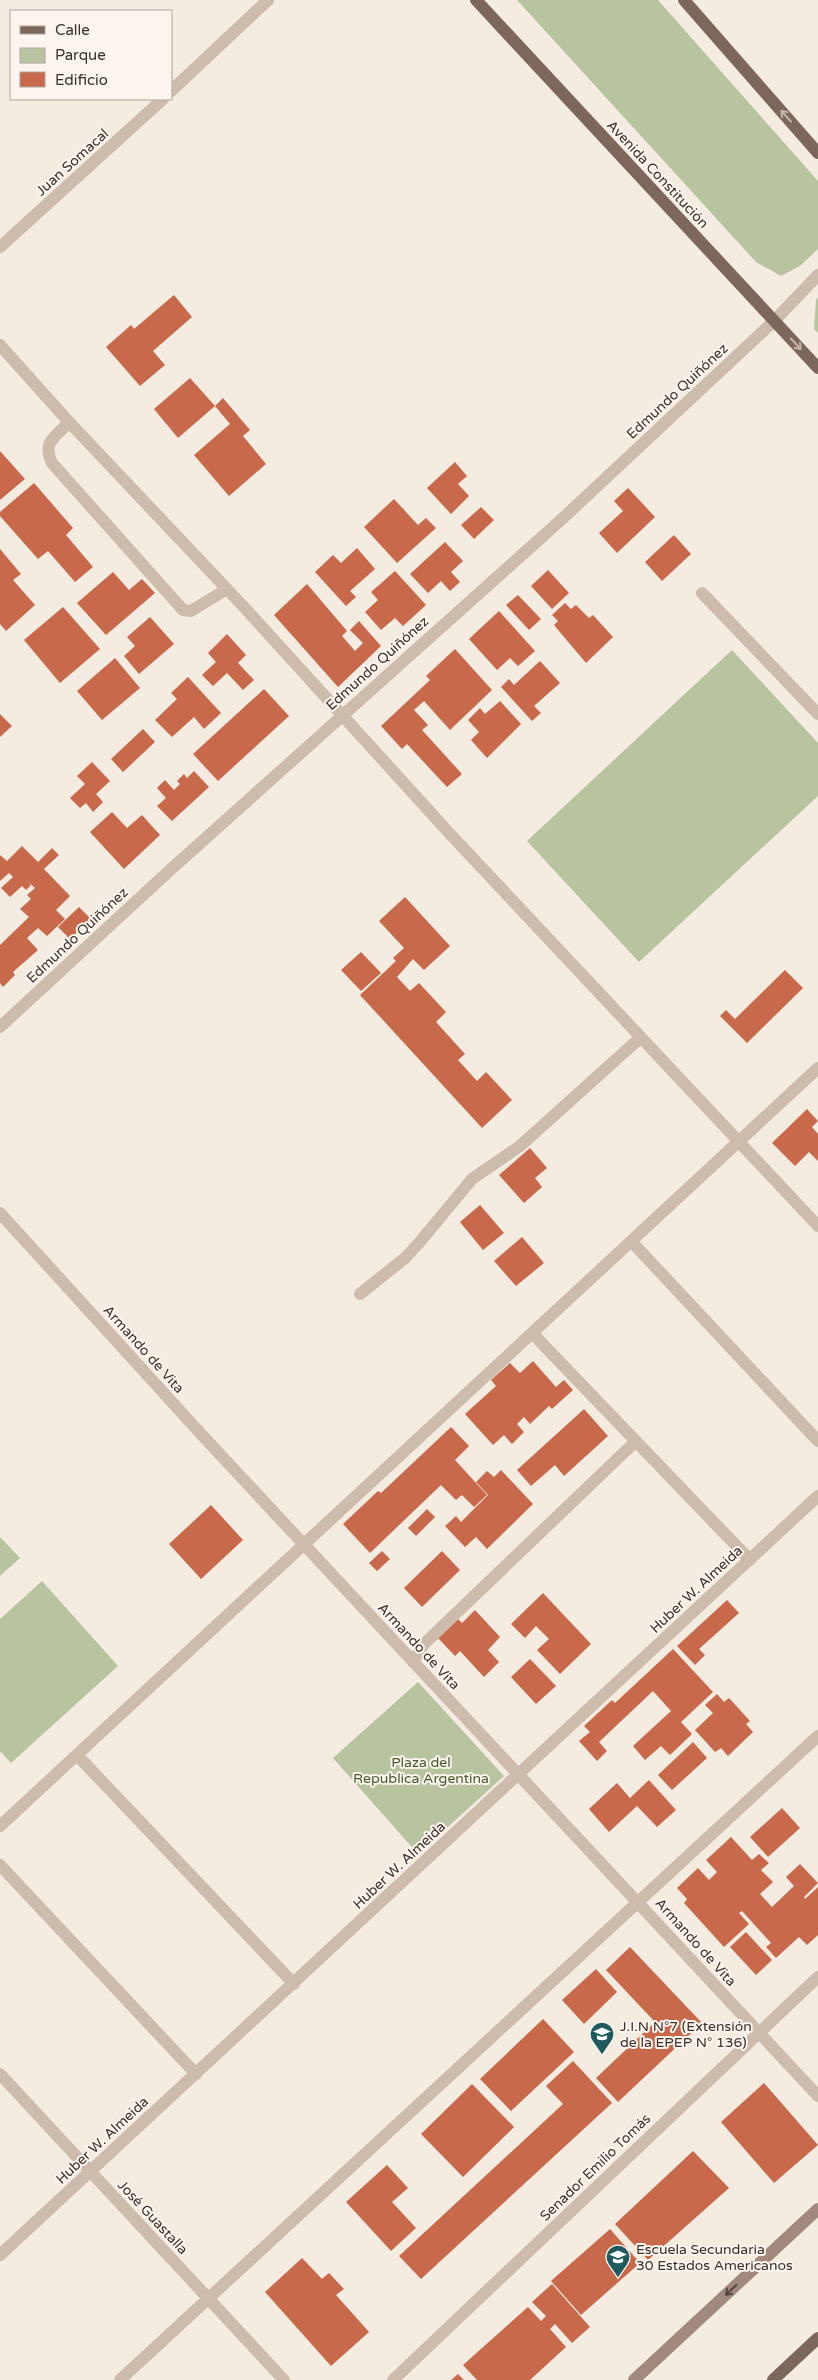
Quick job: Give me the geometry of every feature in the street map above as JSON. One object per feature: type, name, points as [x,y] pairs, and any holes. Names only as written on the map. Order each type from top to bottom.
[{"type":"main road","name":"Avenida Constitución","points":[[476,0],[818,368]]},
{"type":"main road","points":[[684,0],[818,152]]},
{"type":"main road","points":[[634,2380],[818,2209]]},
{"type":"main road","points":[[773,2380],[818,2338]]},
{"type":"street","points":[[172,90],[268,0]]},
{"type":"street","name":"Juan Somacal","points":[[0,247],[162,100]]},
{"type":"street","name":"Edmundo Quiñónez","points":[[0,1028],[342,714],[562,518],[774,320],[818,275]]},
{"type":"street","points":[[0,345],[69,422],[227,589],[640,1038],[818,1226]]},
{"type":"street","points":[[69,422],[49,443],[47,452],[52,463],[183,610],[191,611],[227,589]]},
{"type":"street","points":[[702,593],[818,714]]},
{"type":"street","points":[[360,1294],[415,1248],[472,1179],[520,1146],[640,1038]]},
{"type":"street","points":[[0,1826],[818,1068]]},
{"type":"street","name":"Armando de Vita","points":[[0,1213],[201,1434],[818,2096]]},
{"type":"street","points":[[631,1242],[818,1441]]},
{"type":"street","points":[[532,1333],[750,1560]]},
{"type":"street","points":[[413,1662],[424,1644],[636,1441]]},
{"type":"street","name":"Huber W. Almeida","points":[[0,2255],[818,1496]]},
{"type":"street","points":[[120,2380],[818,1736]]},
{"type":"street","points":[[77,1756],[294,1984]]},
{"type":"street","points":[[0,1865],[196,2074]]},
{"type":"street","name":"Senador Emilio Tomás","points":[[393,2380],[818,1977]]},
{"type":"street","name":"José Guastalla","points":[[0,2074],[284,2380]]},
{"type":"green space","points":[[517,0],[658,0],[818,181],[818,249],[800,266],[781,276],[756,262]]},
{"type":"green space","points":[[818,297],[818,333],[814,329],[816,300]]},
{"type":"green space","points":[[732,650],[818,743],[818,796],[639,962],[527,841]]},
{"type":"green space","points":[[0,1537],[20,1558],[0,1576]]},
{"type":"green space","points":[[42,1581],[118,1666],[11,1763],[0,1751],[0,1619]]},
{"type":"green space","name":"Plaza del Republica Argentina","points":[[418,1682],[504,1776],[418,1854],[333,1758]]},
{"type":"building","points":[[174,295],[192,317],[153,351],[165,365],[140,386],[106,347],[131,325],[134,329]]},
{"type":"building","points":[[190,378],[215,406],[178,438],[154,409]]},
{"type":"building","points":[[223,398],[250,430],[243,436],[266,464],[229,496],[194,455],[230,424],[215,406]]},
{"type":"building","points":[[0,451],[25,479],[0,500]]},
{"type":"building","points":[[455,462],[467,476],[458,484],[469,496],[451,514],[427,488]]},
{"type":"building","points":[[34,483],[73,528],[66,535],[93,567],[75,582],[48,551],[38,559],[0,516],[0,512]]},
{"type":"building","points":[[628,488],[655,517],[617,553],[599,533],[623,511],[614,501]]},
{"type":"building","points":[[394,499],[418,525],[426,518],[436,528],[397,563],[364,527]]},
{"type":"building","points":[[481,507],[494,520],[474,539],[461,525]]},
{"type":"building","points":[[674,535],[691,554],[662,581],[645,562]]},
{"type":"building","points":[[445,542],[463,561],[451,572],[460,582],[450,591],[441,581],[428,593],[410,574]]},
{"type":"building","points":[[357,548],[375,569],[350,591],[356,597],[346,606],[315,572],[333,555],[341,563]]},
{"type":"building","points":[[0,549],[21,574],[13,580],[35,605],[6,631],[0,624]]},
{"type":"building","points":[[548,570],[569,593],[552,609],[531,586]]},
{"type":"building","points":[[395,571],[426,605],[403,626],[395,618],[381,630],[365,612],[378,600],[371,592]]},
{"type":"building","points":[[113,572],[129,590],[142,579],[155,593],[106,635],[77,603]]},
{"type":"building","points":[[307,584],[347,631],[342,636],[355,651],[363,643],[350,630],[359,621],[381,646],[338,687],[274,615]]},
{"type":"building","points":[[518,595],[541,619],[529,630],[506,605]]},
{"type":"building","points":[[565,603],[571,609],[576,605],[589,618],[593,615],[613,637],[586,663],[554,625],[558,621],[552,615]]},
{"type":"building","points":[[63,607],[100,649],[60,683],[24,640]]},
{"type":"building","points":[[499,611],[535,651],[518,666],[510,658],[497,670],[469,639]]},
{"type":"building","points":[[150,617],[174,644],[139,674],[124,656],[135,646],[127,637]]},
{"type":"building","points":[[227,634],[246,655],[238,663],[254,680],[243,690],[227,673],[213,686],[202,675],[216,662],[208,653]]},
{"type":"building","points":[[455,649],[492,690],[450,730],[424,701],[414,710],[428,725],[422,730],[462,774],[447,787],[407,744],[402,749],[381,726],[430,680],[426,676]]},
{"type":"building","points":[[115,658],[140,688],[102,720],[77,691]]},
{"type":"building","points":[[540,661],[560,683],[534,706],[541,713],[532,721],[501,687],[509,679],[514,685]]},
{"type":"building","points":[[188,677],[221,713],[204,729],[194,717],[172,737],[155,720],[177,699],[171,693]]},
{"type":"building","points":[[264,689],[289,716],[218,781],[193,754]]},
{"type":"building","points":[[500,701],[521,724],[487,758],[471,740],[479,732],[468,720],[480,708],[485,714]]},
{"type":"building","points":[[0,714],[12,726],[0,737]]},
{"type":"building","points":[[143,729],[155,742],[123,772],[111,759]]},
{"type":"building","points":[[92,762],[110,781],[96,794],[103,802],[93,812],[86,803],[80,808],[70,798],[85,784],[77,776]]},
{"type":"building","points":[[194,771],[209,787],[172,821],[157,806],[166,798],[157,788],[165,780],[174,790],[180,784],[177,781],[184,774],[187,778]]},
{"type":"building","points":[[112,812],[127,828],[142,815],[160,835],[124,869],[90,832]]},
{"type":"building","points":[[22,846],[38,862],[52,848],[59,855],[44,869],[70,896],[56,910],[65,919],[47,936],[38,928],[27,938],[38,950],[13,972],[15,975],[3,987],[0,983],[0,945],[29,917],[20,909],[31,899],[27,895],[35,888],[26,880],[31,885],[26,890],[22,886],[10,897],[1,888],[13,877],[9,873],[0,881],[0,855],[7,861]]},
{"type":"building","points":[[405,897],[450,946],[424,970],[413,959],[397,977],[410,991],[419,983],[446,1012],[436,1022],[465,1054],[458,1060],[477,1081],[486,1072],[512,1100],[482,1128],[360,995],[396,961],[393,958],[404,948],[379,921]]},
{"type":"building","points":[[79,907],[91,919],[70,939],[58,927]]},
{"type":"building","points":[[361,952],[381,973],[361,991],[341,970]]},
{"type":"building","points":[[785,970],[803,988],[747,1043],[720,1016],[726,1010],[735,1019]]},
{"type":"building","points":[[807,1109],[818,1121],[812,1127],[818,1134],[818,1161],[809,1152],[795,1166],[772,1143]]},
{"type":"building","points":[[530,1148],[547,1168],[535,1178],[542,1187],[524,1203],[499,1175]]},
{"type":"building","points":[[480,1205],[504,1233],[483,1250],[460,1222]]},
{"type":"building","points":[[522,1237],[544,1263],[516,1286],[494,1261]]},
{"type":"building","points":[[533,1361],[556,1387],[564,1380],[573,1390],[552,1409],[549,1406],[530,1424],[524,1417],[517,1424],[524,1432],[512,1444],[504,1435],[493,1445],[465,1414],[496,1386],[491,1380],[510,1363],[520,1373]]},
{"type":"building","points":[[584,1409],[608,1436],[564,1476],[555,1465],[531,1486],[517,1470]]},
{"type":"building","points":[[451,1427],[469,1446],[455,1460],[487,1495],[474,1507],[462,1495],[456,1500],[441,1485],[370,1553],[343,1524],[378,1491],[381,1493]]},
{"type":"building","points":[[501,1470],[533,1504],[487,1549],[476,1537],[465,1547],[445,1526],[456,1516],[461,1522],[488,1495],[476,1482],[487,1471],[494,1477]]},
{"type":"building","points":[[211,1505],[243,1540],[201,1579],[169,1544]]},
{"type":"building","points":[[427,1509],[435,1517],[416,1536],[408,1528]]},
{"type":"building","points":[[382,1551],[390,1559],[377,1571],[369,1563]]},
{"type":"building","points":[[442,1551],[460,1570],[422,1607],[404,1588]]},
{"type":"building","points":[[543,1593],[591,1644],[560,1674],[537,1650],[549,1639],[536,1626],[525,1638],[511,1624]]},
{"type":"building","points":[[727,1600],[739,1613],[699,1649],[705,1655],[695,1665],[677,1646]]},
{"type":"building","points":[[475,1610],[500,1637],[488,1650],[499,1662],[484,1677],[460,1651],[455,1656],[438,1638],[458,1619],[462,1623]]},
{"type":"building","points":[[673,1649],[713,1692],[681,1722],[692,1734],[670,1755],[661,1746],[645,1760],[633,1746],[671,1711],[653,1691],[599,1742],[607,1751],[597,1761],[579,1741],[590,1732],[584,1726],[612,1700],[615,1703]]},
{"type":"building","points":[[530,1659],[556,1686],[536,1704],[511,1677]]},
{"type":"building","points":[[717,1694],[724,1702],[729,1698],[750,1721],[746,1724],[753,1732],[728,1756],[721,1748],[715,1752],[695,1730],[713,1713],[705,1705]]},
{"type":"building","points":[[693,1742],[707,1758],[672,1790],[658,1775]]},
{"type":"building","points":[[649,1780],[676,1810],[657,1827],[637,1806],[609,1832],[589,1809],[617,1783],[630,1798]]},
{"type":"building","points":[[782,1808],[800,1828],[768,1857],[750,1837]]},
{"type":"building","points":[[731,1837],[752,1860],[759,1854],[769,1863],[761,1870],[773,1882],[760,1894],[772,1907],[794,1886],[786,1877],[800,1864],[818,1883],[804,1897],[805,1899],[818,1887],[818,1935],[807,1945],[799,1937],[776,1958],[766,1947],[771,1943],[742,1911],[739,1913],[749,1924],[724,1947],[684,1903],[687,1899],[677,1888],[698,1868],[709,1880],[717,1872],[706,1860]]},
{"type":"building","points":[[746,1932],[772,1960],[756,1975],[730,1947]]},
{"type":"building","points":[[630,1947],[702,2023],[618,2102],[596,2078],[655,2022],[606,1970]]},
{"type":"building","points":[[596,1969],[617,1992],[584,2024],[562,2000]]},
{"type":"building","points":[[543,2019],[574,2052],[511,2111],[480,2079]]},
{"type":"building","points":[[573,2061],[612,2103],[421,2279],[399,2256],[563,2104],[546,2086]]},
{"type":"building","points":[[764,2083],[818,2145],[774,2183],[721,2122]]},
{"type":"building","points":[[472,2084],[514,2127],[463,2177],[421,2134]]},
{"type":"building","points":[[693,2151],[729,2188],[648,2260],[615,2224]]},
{"type":"building","points":[[387,2165],[408,2188],[392,2202],[416,2228],[391,2251],[346,2202]]},
{"type":"building","points":[[610,2229],[640,2263],[581,2315],[551,2281]]},
{"type":"building","points":[[302,2258],[322,2279],[329,2273],[344,2289],[336,2295],[369,2332],[331,2366],[265,2292]]},
{"type":"building","points":[[552,2284],[590,2327],[572,2343],[555,2324],[550,2329],[566,2347],[530,2380],[477,2380],[463,2365],[528,2307],[541,2321],[546,2316],[532,2302]]},
{"type":"building","points":[[458,2374],[464,2380],[451,2380]]},
{"type":"place","name":"J.I.N N°7 (Extensión de la EPEP N° 136)","points":[[602,2055]]},
{"type":"place","name":"Escuela Secundaria 30 Estados Americanos","points":[[618,2278]]}]
